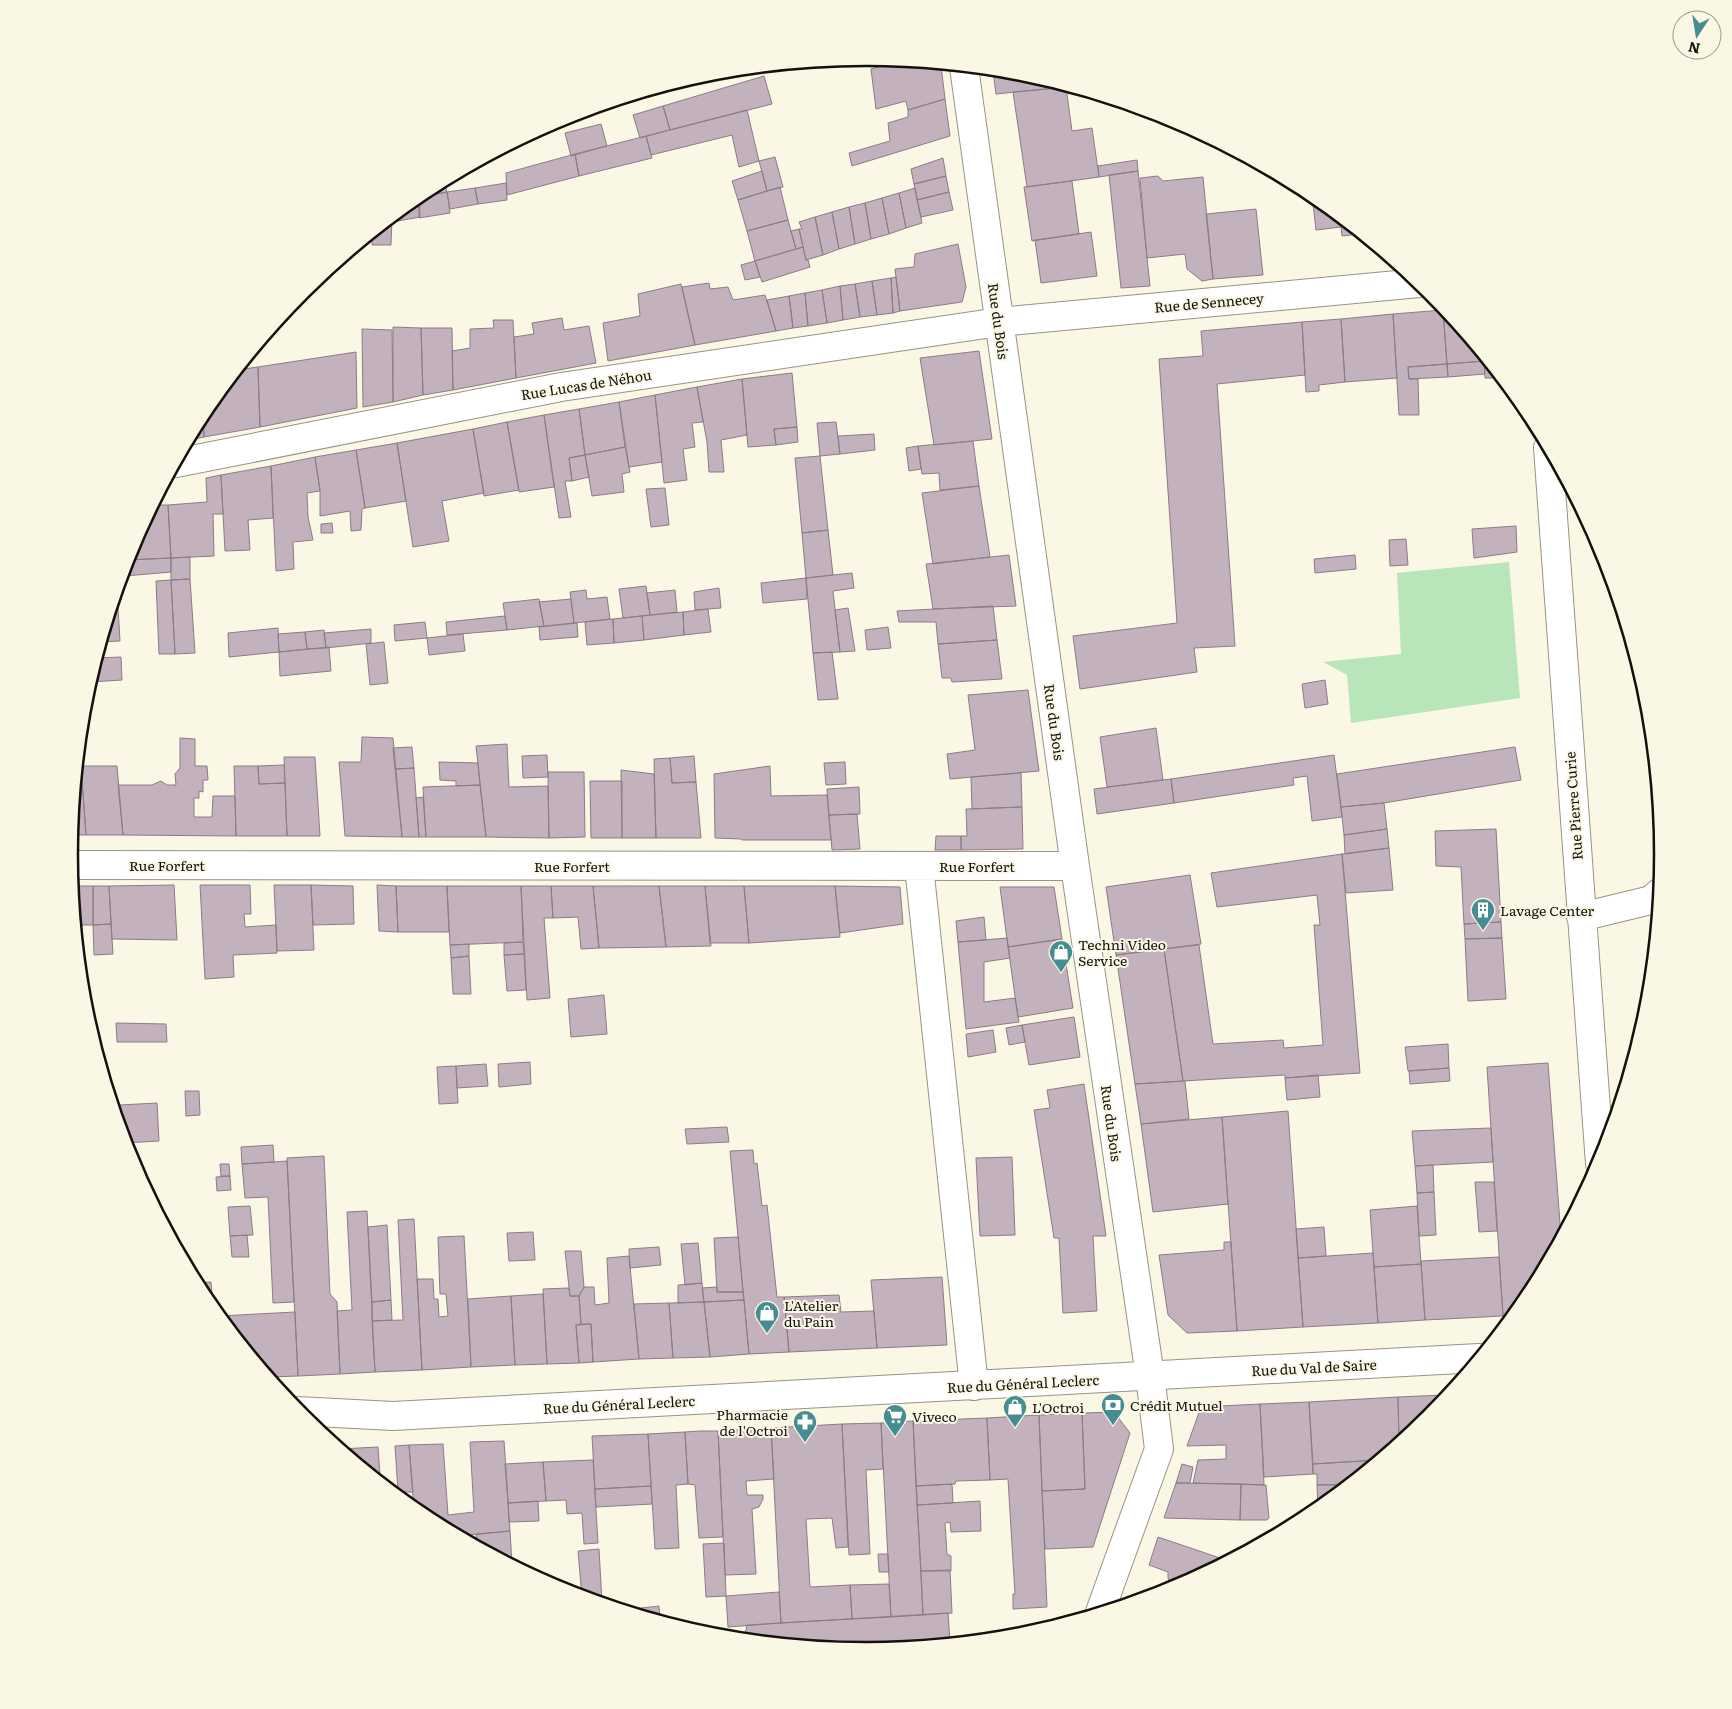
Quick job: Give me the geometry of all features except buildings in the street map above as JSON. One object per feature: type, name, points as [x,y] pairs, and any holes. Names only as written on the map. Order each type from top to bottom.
[{"type":"street","name":"Rue du Bois","points":[[965,73],[1075,866],[1150,1376],[1158,1449],[1102,1606]]},
{"type":"street","name":"Rue de Sennecey","points":[[999,322],[1409,284]]},
{"type":"street","name":"Rue Lucas de Néhou","points":[[182,462],[560,387],[999,322]]},
{"type":"street","name":"Rue Pierre Curie","points":[[1549,460],[1598,1144]]},
{"type":"street","name":"Rue Forfert","points":[[78,865],[1075,866]]},
{"type":"street","points":[[919,866],[974,1386]]},
{"type":"street","points":[[1581,917],[1653,898]]},
{"type":"street","name":"Rue du Val de Saire","points":[[1150,1376],[1471,1358]]},
{"type":"street","name":"Rue du Général Leclerc","points":[[309,1412],[393,1416],[1150,1376]]},
{"type":"green space","points":[[1509,562],[1520,698],[1351,723],[1347,675],[1323,662],[1401,654],[1397,573]]},
{"type":"place","name":"Lavage Center","points":[[1483,931]]},
{"type":"place","name":"Techni Video Service","points":[[1061,973]]},
{"type":"place","name":"L'Atelier du Pain","points":[[767,1334]]},
{"type":"place","name":"Crédit Mutuel","points":[[1113,1426]]},
{"type":"place","name":"L'Octroi","points":[[1015,1428]]},
{"type":"place","name":"Viveco","points":[[895,1437]]},
{"type":"place","name":"Pharmacie de l'Octroi","points":[[805,1443]]}]
